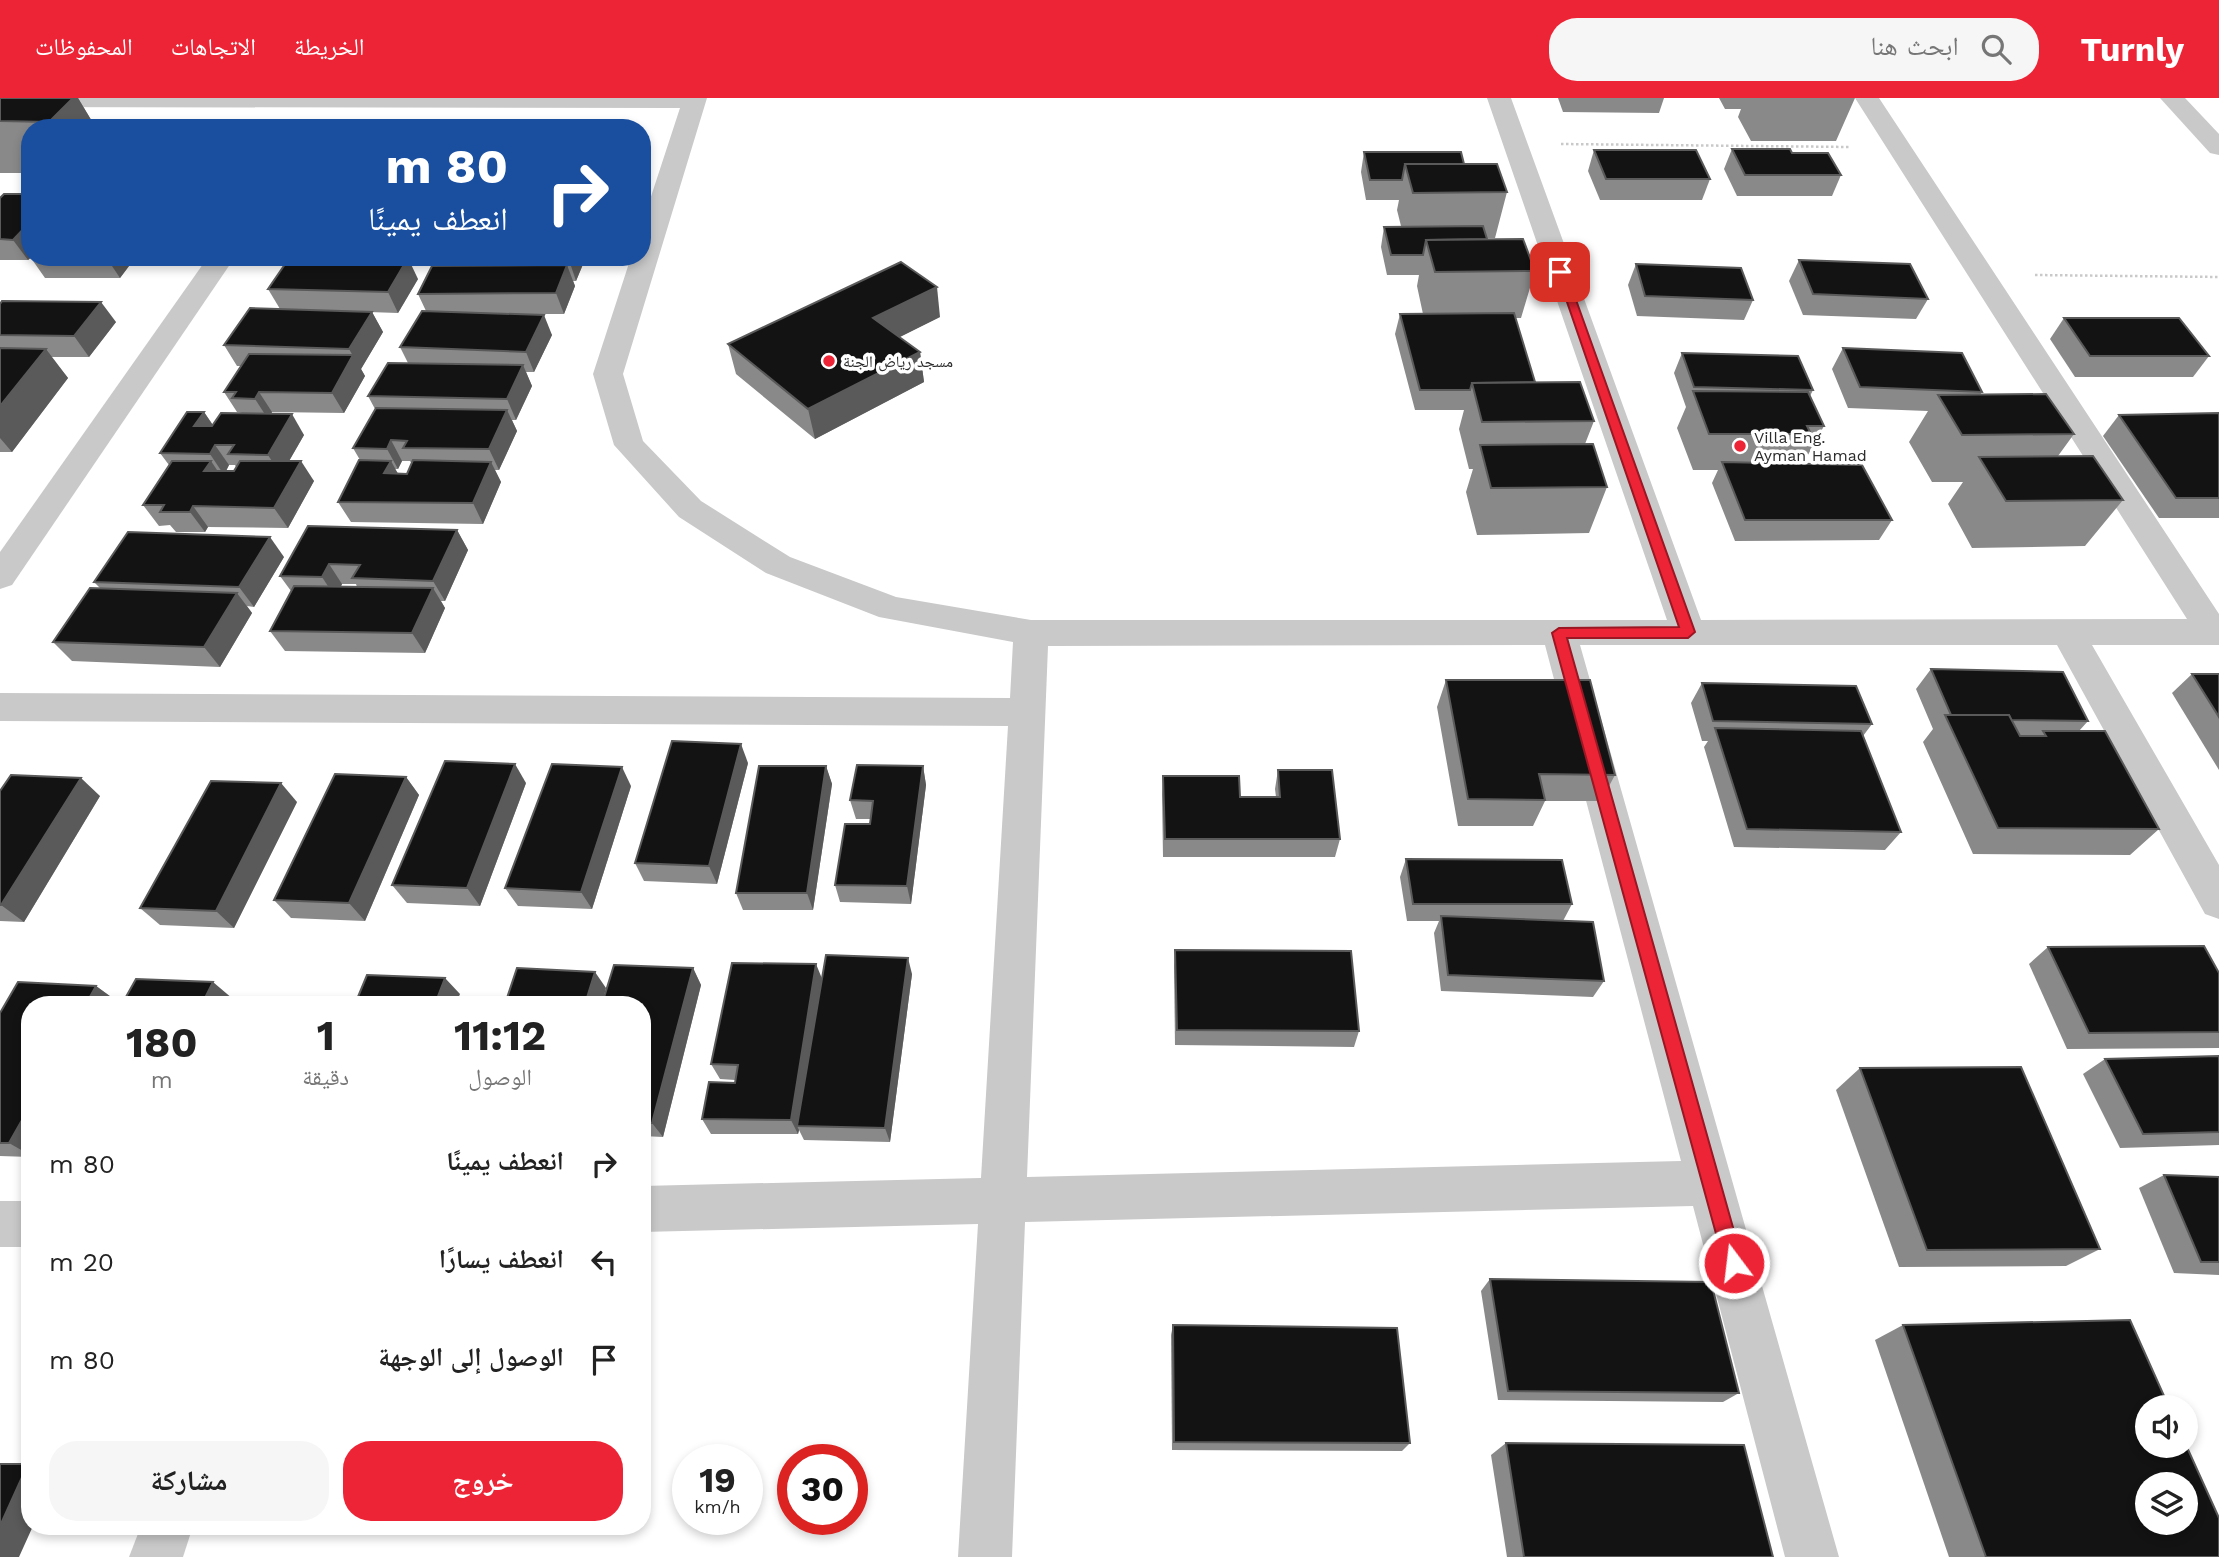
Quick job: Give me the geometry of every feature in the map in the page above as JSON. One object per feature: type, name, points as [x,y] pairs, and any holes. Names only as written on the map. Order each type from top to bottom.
[{"type":"street","points":[[1499,98],[1688,632]]},
{"type":"street","points":[[1867,98],[2216,632]]},
{"type":"street","points":[[2172,98],[2219,148]]},
{"type":"street","points":[[318,119],[331,99]]},
{"type":"street","points":[[0,100],[694,100],[651,237]]},
{"type":"street","points":[[0,577],[216,266]]},
{"type":"street","points":[[642,266],[608,374],[629,445],[690,509],[778,565],[891,608],[1031,633],[2216,632]]},
{"type":"street","points":[[2067,632],[2219,902]]},
{"type":"street","points":[[985,1557],[1031,633]]},
{"type":"street","points":[[1559,633],[1712,1183],[1812,1557]]},
{"type":"street","points":[[0,707],[1028,712]]},
{"type":"street","points":[[651,1209],[1712,1183]]},
{"type":"street","points":[[0,1224],[21,1224]]},
{"type":"street","points":[[156,1557],[164,1535]]},
{"type":"path","points":[[1515,143],[1899,147]]},
{"type":"path","points":[[1982,275],[2219,277]]},
{"type":"building","points":[[0,98],[73,98],[52,119],[0,121]]},
{"type":"building","points":[[1732,149],[1790,149],[1792,153],[1828,153],[1841,175],[1745,175]]},
{"type":"building","points":[[1594,150],[1696,150],[1710,179],[1606,179]]},
{"type":"building","points":[[1364,152],[1461,152],[1464,164],[1405,164],[1402,180],[1370,180]]},
{"type":"building","points":[[1405,164],[1497,164],[1507,192],[1413,193]]},
{"type":"building","points":[[4,194],[21,194],[21,232],[13,240],[0,239],[0,198]]},
{"type":"building","points":[[1483,226],[1487,239],[1426,240],[1423,255],[1391,255],[1384,227]]},
{"type":"building","points":[[1523,239],[1535,271],[1435,272],[1426,240]]},
{"type":"building","points":[[1799,260],[1910,264],[1928,299],[1813,294]]},
{"type":"building","points":[[901,262],[937,287],[873,318],[920,352],[808,409],[728,344]]},
{"type":"building","points":[[1636,264],[1741,268],[1753,300],[1645,296]]},
{"type":"building","points":[[284,266],[403,266],[388,292],[268,289]]},
{"type":"building","points":[[432,266],[567,266],[556,293],[418,294]]},
{"type":"building","points":[[2,301],[101,302],[74,336],[0,335]]},
{"type":"building","points":[[250,308],[372,312],[349,349],[224,345]]},
{"type":"building","points":[[422,311],[544,315],[526,352],[400,347]]},
{"type":"building","points":[[1514,313],[1535,382],[1472,383],[1470,390],[1420,390],[1400,314]]},
{"type":"building","points":[[2064,318],[2179,318],[2209,356],[2090,356]]},
{"type":"building","points":[[0,348],[46,349],[0,406]]},
{"type":"building","points":[[1843,348],[1962,353],[1982,392],[1860,387]]},
{"type":"building","points":[[1682,353],[1798,356],[1813,390],[1694,387]]},
{"type":"building","points":[[249,354],[353,355],[332,393],[259,392],[255,399],[232,398],[236,392],[224,392]]},
{"type":"building","points":[[388,363],[523,365],[507,399],[368,396]]},
{"type":"building","points":[[1580,382],[1594,421],[1482,422],[1472,383]]},
{"type":"building","points":[[1693,391],[1808,392],[1824,426],[1807,426],[1811,434],[1709,434]]},
{"type":"building","points":[[2046,394],[2074,434],[1962,435],[1938,395]]},
{"type":"building","points":[[376,408],[507,410],[489,449],[403,448],[407,441],[391,440],[387,449],[353,448]]},
{"type":"building","points":[[187,412],[204,412],[194,426],[212,426],[221,413],[292,414],[268,455],[228,454],[234,445],[215,445],[210,454],[160,453]]},
{"type":"building","points":[[2219,413],[2219,498],[2176,498],[2119,415]]},
{"type":"building","points":[[1593,444],[1607,487],[1491,488],[1480,445]]},
{"type":"building","points":[[2093,456],[2123,500],[2006,501],[1979,457]]},
{"type":"building","points":[[359,460],[391,461],[384,473],[407,474],[413,460],[491,462],[473,503],[338,502]]},
{"type":"building","points":[[172,461],[211,461],[204,471],[234,471],[240,461],[301,461],[274,508],[193,506],[190,512],[160,512],[164,505],[143,505]]},
{"type":"building","points":[[1722,462],[1862,465],[1892,520],[1745,520]]},
{"type":"building","points":[[308,526],[457,530],[433,581],[352,578],[360,565],[329,564],[322,577],[280,576]]},
{"type":"building","points":[[128,532],[270,537],[239,587],[94,582]]},
{"type":"building","points":[[294,586],[433,588],[412,633],[270,631]]},
{"type":"building","points":[[90,588],[237,593],[204,647],[53,642]]},
{"type":"building","points":[[1931,669],[2063,672],[2088,721],[2011,720],[2009,715],[1951,715]]},
{"type":"building","points":[[2192,674],[2219,674],[2219,717]]},
{"type":"building","points":[[1446,680],[1590,680],[1615,775],[1539,774],[1545,800],[1468,799]]},
{"type":"building","points":[[1702,683],[1856,686],[1872,724],[1713,721]]},
{"type":"building","points":[[1945,715],[2009,715],[2020,736],[2046,736],[2043,731],[2105,731],[2159,829],[1998,828]]},
{"type":"building","points":[[1715,728],[1861,731],[1901,832],[1747,829]]},
{"type":"building","points":[[672,741],[741,744],[709,866],[635,863]]},
{"type":"building","points":[[445,761],[515,764],[467,888],[392,885]]},
{"type":"building","points":[[552,764],[622,767],[581,892],[505,888]]},
{"type":"building","points":[[857,765],[923,766],[907,886],[835,885],[845,824],[870,824],[873,801],[850,800]]},
{"type":"building","points":[[759,766],[826,766],[807,893],[736,893]]},
{"type":"building","points":[[1278,770],[1332,770],[1340,839],[1165,839],[1163,776],[1239,776],[1240,797],[1280,797]]},
{"type":"building","points":[[335,774],[406,777],[349,903],[274,900]]},
{"type":"building","points":[[11,775],[81,778],[0,905],[0,791]]},
{"type":"building","points":[[211,781],[281,783],[216,911],[140,908]]},
{"type":"building","points":[[1406,859],[1562,860],[1572,904],[1413,904]]},
{"type":"building","points":[[1441,916],[1593,922],[1604,981],[1448,975]]},
{"type":"building","points":[[2204,946],[2219,973],[2219,1032],[2089,1033],[2048,947]]},
{"type":"building","points":[[1175,950],[1351,951],[1359,1031],[1177,1030]]},
{"type":"building","points":[[826,955],[908,958],[885,1128],[797,1126]]},
{"type":"building","points":[[732,963],[816,964],[791,1120],[702,1119],[709,1082],[735,1083],[738,1065],[711,1064]]},
{"type":"building","points":[[614,965],[693,968],[652,1123],[651,996],[604,996]]},
{"type":"building","points":[[517,968],[595,972],[588,996],[508,996]]},
{"type":"building","points":[[367,975],[445,978],[438,996],[358,996]]},
{"type":"building","points":[[136,979],[213,982],[206,996],[126,996]]},
{"type":"building","points":[[18,982],[96,986],[90,996],[21,996],[21,1122],[9,1143],[0,1143],[0,1013]]},
{"type":"building","points":[[2219,1056],[2219,1132],[2143,1134],[2105,1059]]},
{"type":"building","points":[[2021,1067],[2100,1249],[1927,1250],[1860,1068]]},
{"type":"building","points":[[2164,1175],[2219,1177],[2219,1262],[2201,1262]]},
{"type":"building","points":[[1490,1279],[1711,1282],[1739,1393],[1508,1391]]},
{"type":"building","points":[[2130,1320],[2164,1395],[2135,1395],[2135,1458],[2192,1458],[2219,1518],[2219,1557],[1986,1557],[1903,1325]]},
{"type":"building","points":[[1173,1325],[1397,1328],[1410,1443],[1174,1442]]},
{"type":"building","points":[[1506,1443],[1744,1445],[1773,1557],[1524,1557]]},
{"type":"building","points":[[0,1464],[21,1464],[21,1480],[0,1526]]},
{"type":"place","name":"مسجد رياض الجنة","points":[[829,361]]},
{"type":"place","name":"Villa Eng. Ayman Hamad","points":[[1740,446]]},
{"type":"route","points":[[1560,272],[1688,632],[1559,633],[1734,1263]]}]
